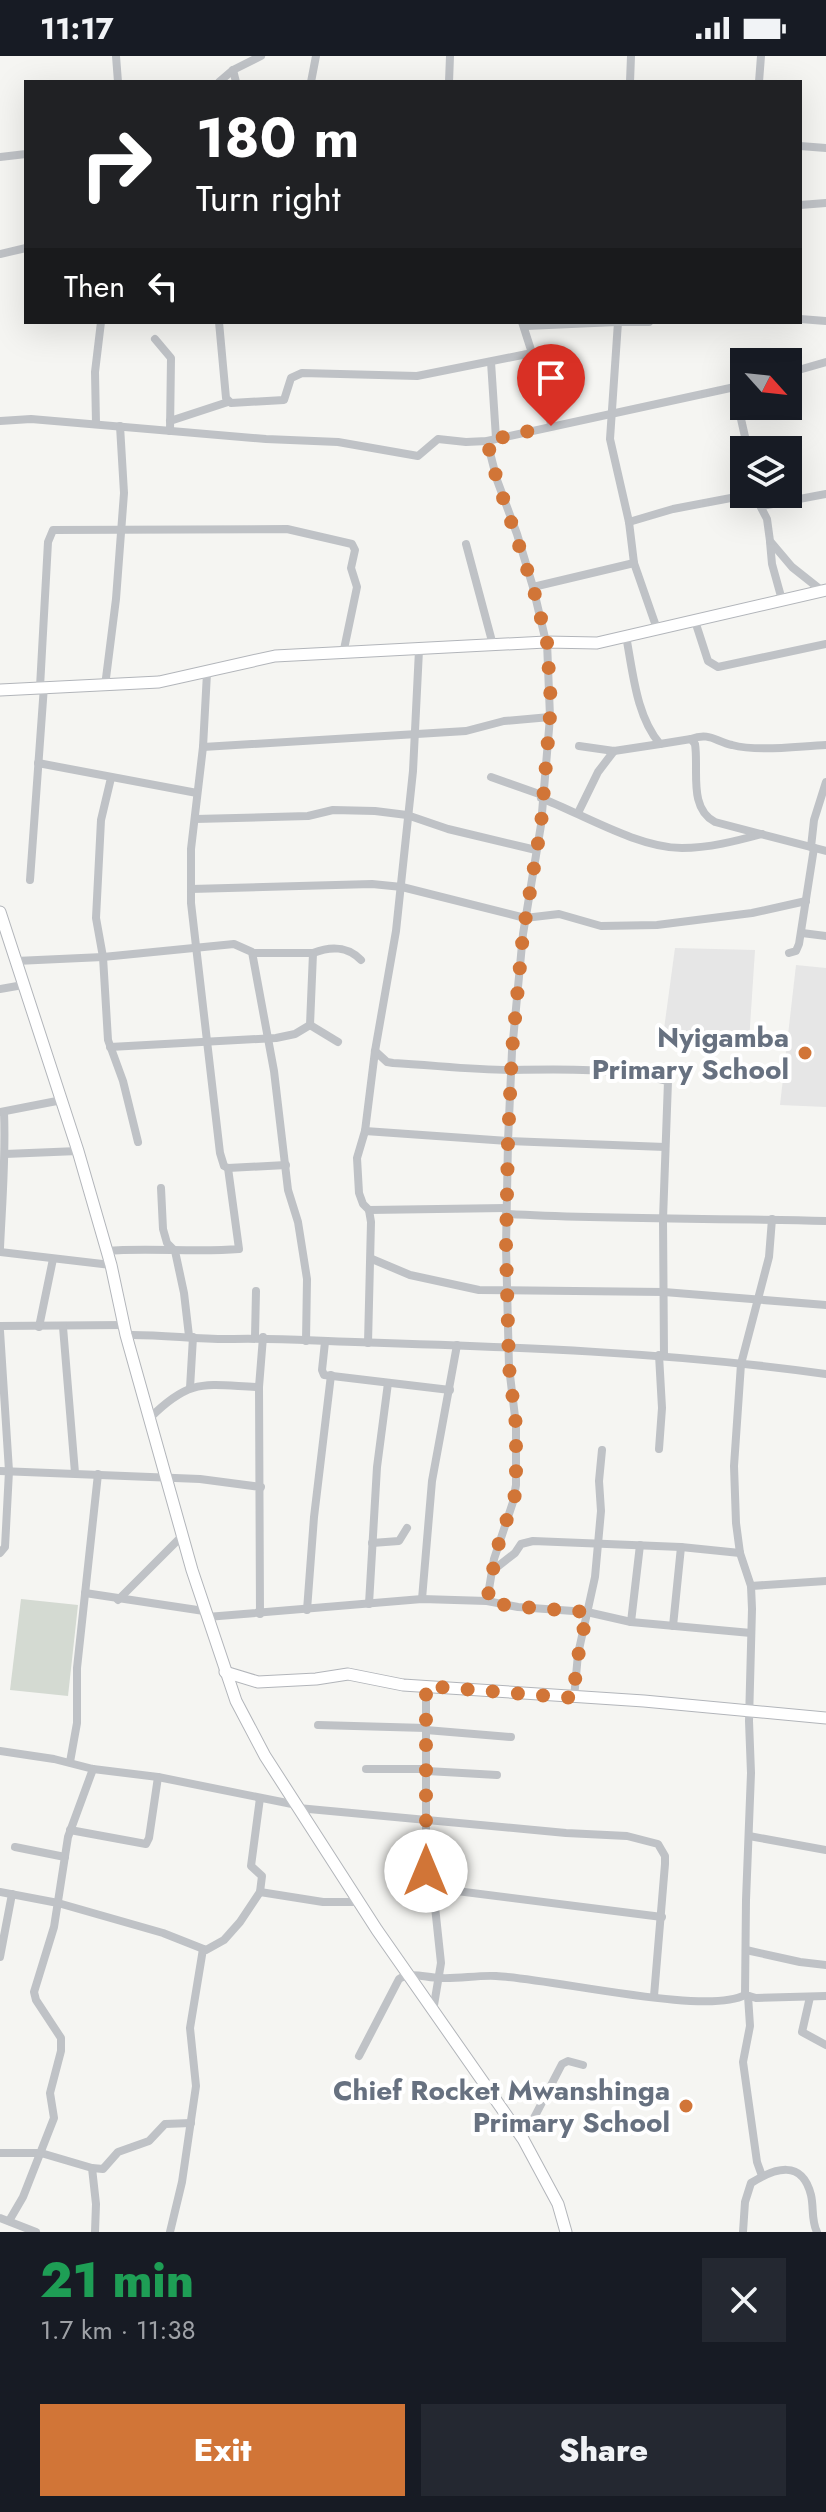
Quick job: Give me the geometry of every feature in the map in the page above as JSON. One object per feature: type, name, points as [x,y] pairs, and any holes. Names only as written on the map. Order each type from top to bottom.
[{"type":"street","points":[[116,56],[118,80]]},
{"type":"street","points":[[221,80],[233,70],[261,56]]},
{"type":"street","points":[[311,80],[316,56]]},
{"type":"street","points":[[449,80],[450,56]]},
{"type":"street","points":[[630,80],[631,56]]},
{"type":"street","points":[[759,80],[761,56]]},
{"type":"street","points":[[233,70],[236,80]]},
{"type":"street","points":[[802,146],[826,148]]},
{"type":"street","points":[[0,157],[24,154]]},
{"type":"street","points":[[802,205],[826,203]]},
{"type":"street","points":[[0,254],[24,248]]},
{"type":"street","points":[[802,319],[826,321]]},
{"type":"street","points":[[96,424],[95,372],[101,324]]},
{"type":"street","points":[[219,324],[228,402]]},
{"type":"street","points":[[524,324],[532,353],[545,375],[551,426]]},
{"type":"street","points":[[618,324],[610,439],[629,522],[634,563],[657,629]]},
{"type":"street","points":[[155,339],[171,358],[170,426]]},
{"type":"street","points":[[170,426],[228,402],[284,400],[291,378],[302,373],[417,376],[532,353]]},
{"type":"street","points":[[487,1601],[492,1571],[516,1492],[506,1211],[511,1070],[525,918],[536,850],[550,717],[546,642],[533,587],[497,480],[492,439],[491,362]]},
{"type":"street","points":[[802,369],[826,362]]},
{"type":"street","points":[[0,421],[31,419],[120,426],[170,426],[338,442],[418,456],[438,439],[466,442],[492,439],[730,389]]},
{"type":"street","points":[[105,686],[122,529],[125,476],[120,426]]},
{"type":"street","points":[[802,498],[826,494]]},
{"type":"street","points":[[629,522],[673,509],[730,498]]},
{"type":"street","points":[[762,508],[782,600]]},
{"type":"street","points":[[30,880],[50,533],[53,530],[287,529],[352,544],[355,550],[351,568],[357,587],[343,654]]},
{"type":"street","points":[[770,541],[792,567],[824,590]]},
{"type":"street","points":[[466,544],[493,645]]},
{"type":"street","points":[[533,587],[634,563]]},
{"type":"street","points":[[0,690],[159,682],[275,656],[546,642],[587,644],[824,590]]},
{"type":"street","points":[[695,621],[708,661],[710,665],[718,667],[826,644]]},
{"type":"street","points":[[626,636],[646,722],[660,744]]},
{"type":"street","points":[[368,1343],[372,1259],[369,1210],[359,1193],[357,1158],[365,1131],[402,887],[416,734],[419,650]]},
{"type":"street","points":[[207,673],[191,889],[220,1153],[224,1166],[228,1168],[286,1165]]},
{"type":"street","points":[[203,747],[466,731],[504,721],[550,717]]},
{"type":"street","points":[[579,746],[614,751],[712,736],[730,745],[753,747],[826,745]]},
{"type":"street","points":[[691,739],[696,750],[698,794],[705,815],[715,822],[826,851]]},
{"type":"street","points":[[578,813],[598,772],[614,751]]},
{"type":"street","points":[[38,763],[197,793]]},
{"type":"street","points":[[491,777],[650,842],[680,848],[764,834]]},
{"type":"street","points":[[111,778],[101,820],[96,907],[110,1047],[123,1081],[138,1142]]},
{"type":"street","points":[[789,953],[796,951],[802,933],[812,847],[826,782]]},
{"type":"street","points":[[195,819],[308,816],[333,810],[353,810],[407,815],[448,829],[536,850]]},
{"type":"street","points":[[191,889],[348,884],[402,887],[525,918],[559,914],[601,926],[636,927],[752,913],[806,901]]},
{"type":"street","points":[[0,912],[78,1151],[206,1614],[243,1717],[360,1902],[523,2139],[558,2204],[566,2232]]},
{"type":"street","points":[[802,933],[826,936]]},
{"type":"street","points":[[16,961],[103,957],[234,944],[254,953],[313,953],[340,948],[361,960]]},
{"type":"street","points":[[254,953],[274,1071],[288,1190],[298,1222],[307,1279],[306,1341]]},
{"type":"street","points":[[310,1025],[313,953]]},
{"type":"street","points":[[0,989],[23,985]]},
{"type":"street","points":[[110,1047],[276,1038],[295,1034],[310,1025]]},
{"type":"street","points":[[310,1025],[338,1042]]},
{"type":"street","points":[[375,1051],[387,1062],[393,1063],[511,1070],[568,1068],[621,1071],[668,1081],[659,1449]]},
{"type":"street","points":[[62,1100],[2,1112],[5,1154],[0,1250],[111,1265]]},
{"type":"street","points":[[365,1131],[665,1147]]},
{"type":"street","points":[[5,1154],[78,1151]]},
{"type":"street","points":[[106,1251],[203,1252],[239,1249],[228,1168]]},
{"type":"street","points":[[161,1188],[163,1229],[167,1243],[175,1251],[191,1336],[190,1388]]},
{"type":"street","points":[[369,1210],[506,1211],[598,1219],[826,1221]]},
{"type":"street","points":[[762,2176],[750,2123],[743,2062],[750,2026],[746,1950],[751,1586],[740,1553],[734,1466],[741,1364],[769,1257],[772,1219]]},
{"type":"street","points":[[39,1327],[53,1259]]},
{"type":"street","points":[[372,1259],[423,1279],[507,1293],[664,1292],[826,1305]]},
{"type":"street","points":[[256,1291],[261,1487],[260,1614]]},
{"type":"street","points":[[63,1327],[75,1473]]},
{"type":"street","points":[[0,1553],[5,1547],[0,1328],[63,1327],[191,1336],[662,1355],[826,1374]]},
{"type":"street","points":[[325,1342],[324,1375],[450,1390]]},
{"type":"street","points":[[422,1599],[432,1481],[457,1345]]},
{"type":"street","points":[[307,1610],[314,1517],[331,1375]]},
{"type":"street","points":[[369,1604],[377,1467],[388,1383]]},
{"type":"street","points":[[150,1418],[174,1395],[190,1388],[206,1385],[259,1387]]},
{"type":"street","points":[[574,1698],[576,1667],[595,1577],[602,1450]]},
{"type":"street","points":[[4,1471],[168,1478],[261,1487]]},
{"type":"street","points":[[70,1762],[77,1723],[77,1668],[98,1474]]},
{"type":"street","points":[[372,1543],[399,1541],[407,1528]]},
{"type":"street","points":[[118,1600],[183,1535]]},
{"type":"street","points":[[492,1571],[525,1542],[597,1542],[740,1553]]},
{"type":"street","points":[[631,1622],[640,1545]]},
{"type":"street","points":[[673,1626],[681,1547]]},
{"type":"street","points":[[751,1586],[826,1581]]},
{"type":"street","points":[[85,1593],[206,1614],[260,1614],[422,1599],[487,1601],[510,1606],[587,1612],[631,1622],[751,1633]]},
{"type":"street","points":[[225,1672],[258,1682],[348,1674],[403,1685],[826,1718]]},
{"type":"street","points":[[426,1686],[426,1887],[662,1917]]},
{"type":"street","points":[[318,1725],[426,1729],[511,1737]]},
{"type":"street","points":[[0,1751],[70,1762],[93,1769],[158,1777],[297,1806],[627,1836],[651,1841],[658,1844],[665,1856],[654,1996]]},
{"type":"street","points":[[36,2232],[4,2220],[23,2197],[54,2118],[50,2088],[61,2051],[61,2038],[34,1992],[49,1949],[70,1830],[93,1769]]},
{"type":"street","points":[[366,1769],[497,1775]]},
{"type":"street","points":[[70,1830],[146,1844],[158,1777]]},
{"type":"street","points":[[0,1892],[58,1903],[163,1933],[203,1949],[212,1949],[248,1912],[260,1892],[262,1876],[251,1866],[260,1798]]},
{"type":"street","points":[[749,1836],[826,1850]]},
{"type":"street","points":[[15,1847],[65,1857]]},
{"type":"street","points":[[433,1888],[441,1946],[433,2011]]},
{"type":"street","points":[[260,1892],[323,1902],[360,1902]]},
{"type":"street","points":[[0,1957],[12,1894]]},
{"type":"street","points":[[170,2232],[182,2182],[196,2086],[190,2028],[203,1949]]},
{"type":"street","points":[[746,1950],[826,1965]]},
{"type":"street","points":[[359,2056],[399,1979],[410,1975],[439,1978],[496,1976],[695,2001],[747,1996],[826,1996]]},
{"type":"street","points":[[810,1997],[801,2029],[805,2035],[826,2045]]},
{"type":"street","points":[[523,2139],[562,2064],[568,2061],[583,2065]]},
{"type":"street","points":[[0,2153],[41,2153],[103,2169],[118,2152],[154,2138],[165,2124],[191,2123]]},
{"type":"street","points":[[92,2168],[95,2232]]},
{"type":"street","points":[[743,2232],[748,2188],[762,2176],[775,2171],[797,2172],[806,2183],[817,2232]]},
{"type":"shaded area","points":[[675,948],[755,950],[749,1042],[664,1029]]},
{"type":"shaded area","points":[[796,965],[826,968],[826,1107],[780,1105]]},
{"type":"shaded area","points":[[21,1599],[78,1605],[68,1696],[10,1690]]},
{"type":"place","name":"Nyigamba Primary School","points":[[805,1053]]},
{"type":"place","name":"Chief Rocket Mwanshinga Primary School","points":[[686,2106]]},
{"type":"route","points":[[426,1871],[426,1686],[574,1698],[576,1667],[587,1612],[510,1606],[487,1601],[497,1549],[516,1492],[516,1425],[509,1367],[506,1247],[508,1141],[512,1051],[523,934],[541,825],[551,704],[547,642],[487,441],[551,426]]}]
